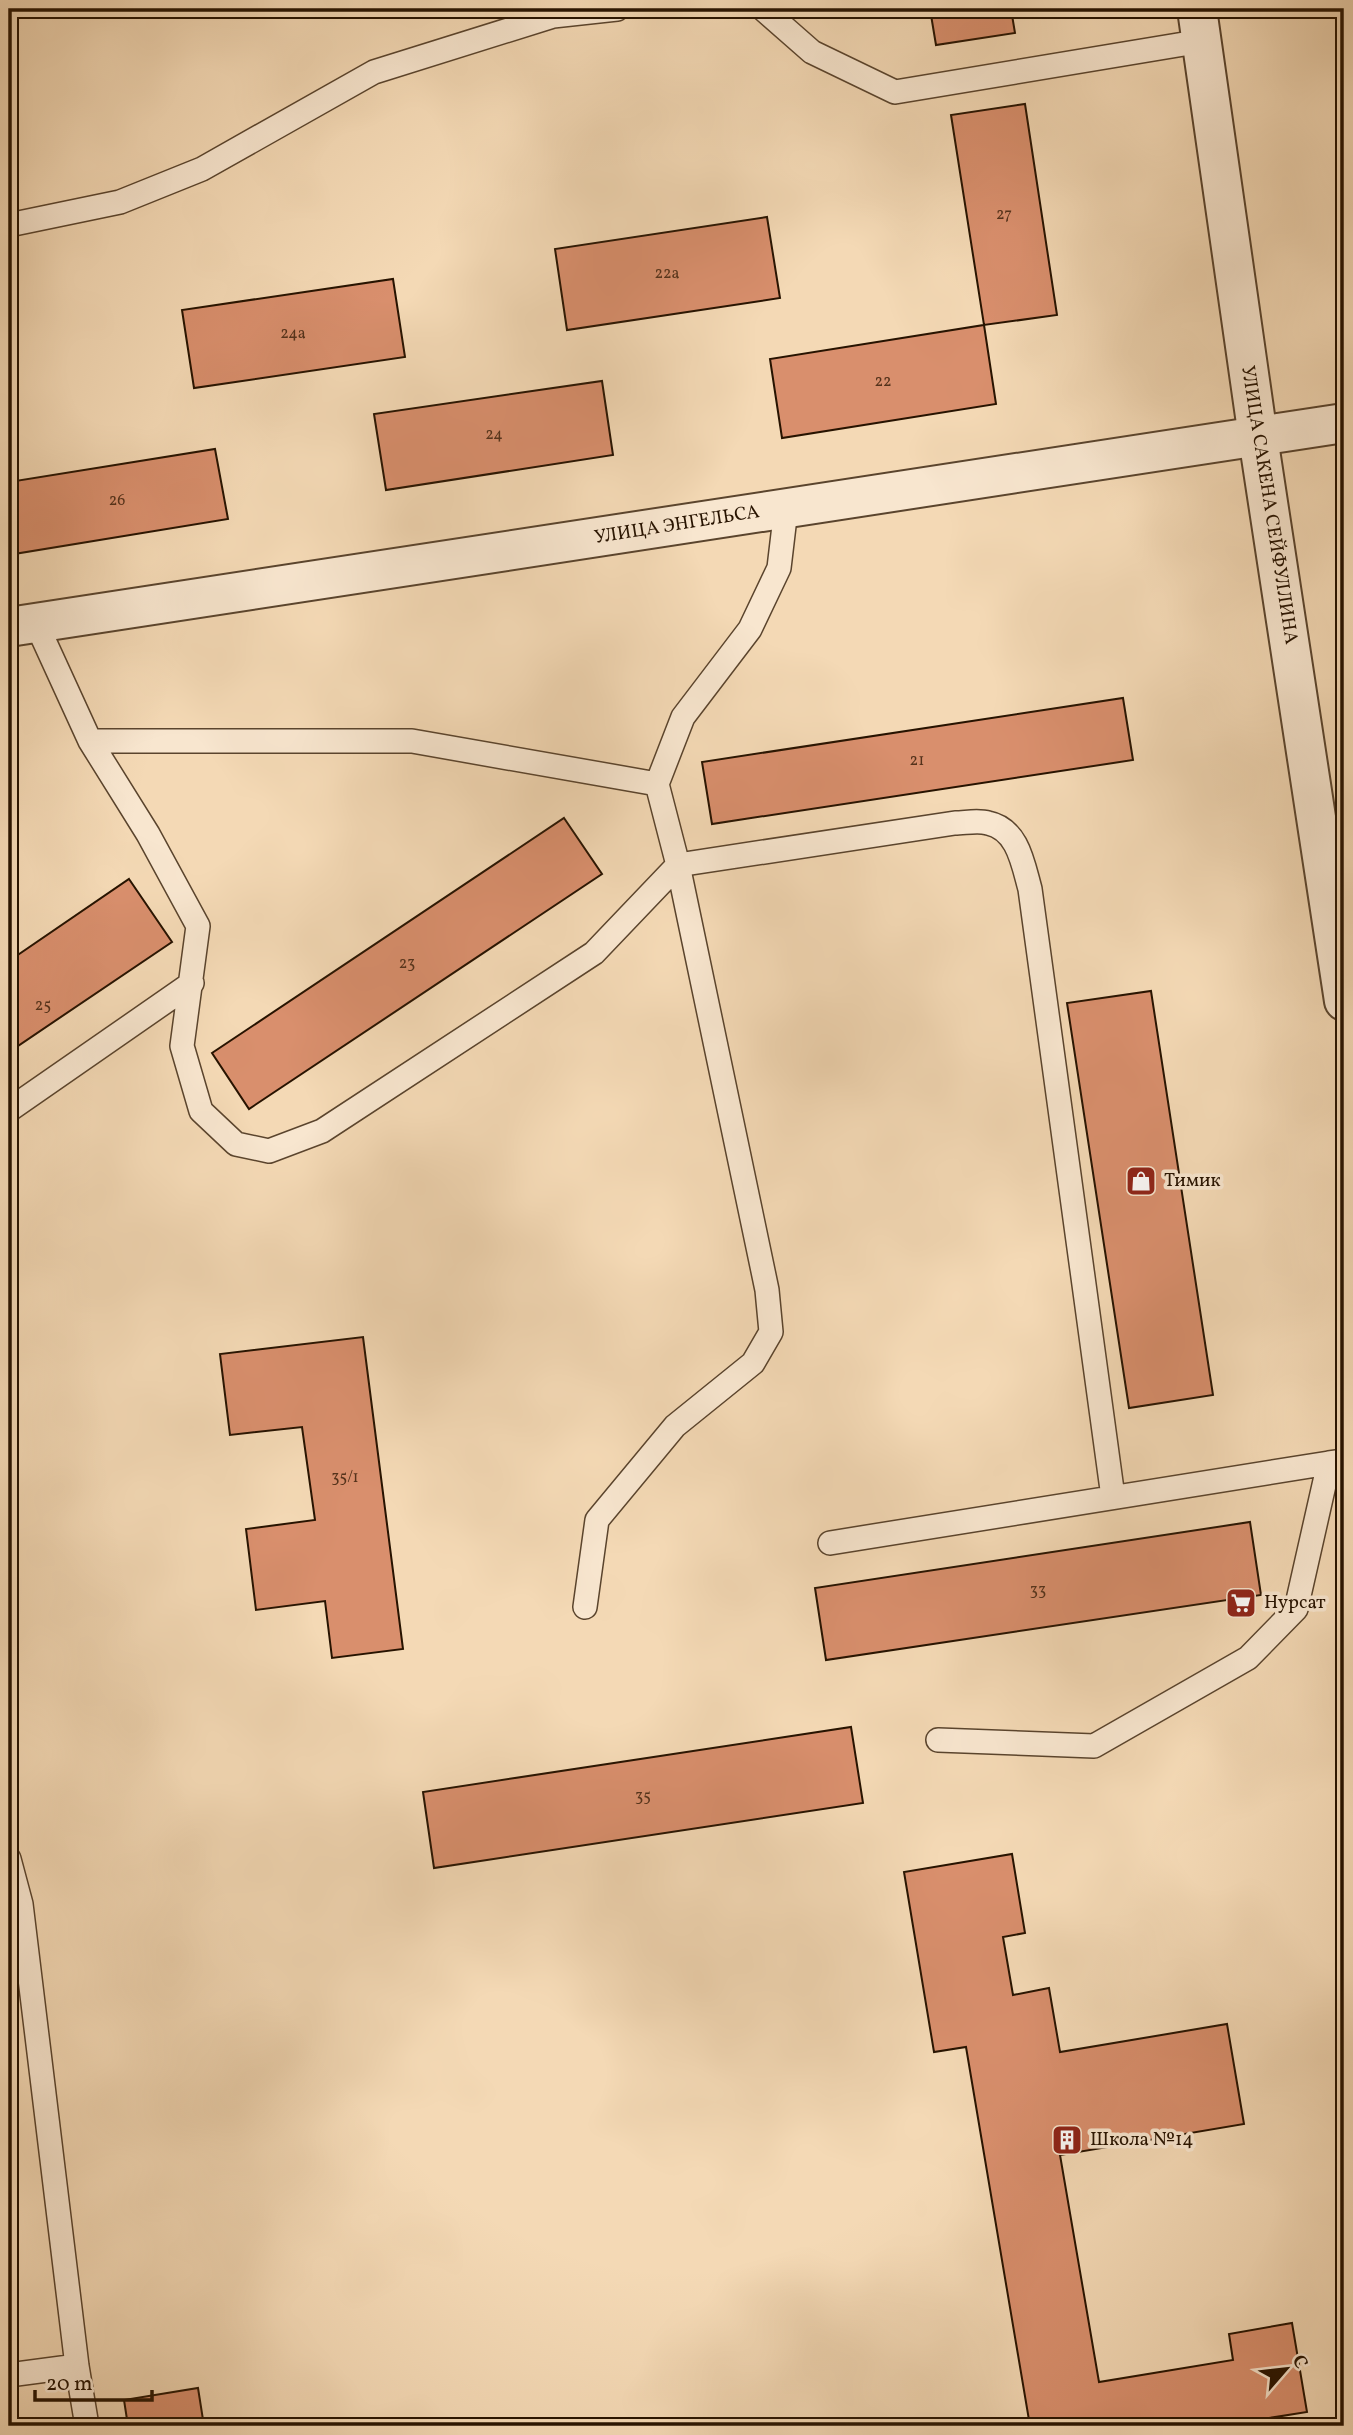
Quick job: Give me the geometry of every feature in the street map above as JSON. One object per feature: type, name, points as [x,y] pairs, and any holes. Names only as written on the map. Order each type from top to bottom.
[{"type":"street","name":"УЛИЦА САКЕНА СЕЙФУЛЛИНА","points":[[1199,25],[1258,437],[1340,948],[1344,1001]]},
{"type":"street","name":"УЛИЦА ЭНГЕЛЬСА","points":[[23,625],[1344,423]]},
{"type":"lane","points":[[9,225],[120,202],[202,169],[374,72],[553,16],[617,9]]},
{"type":"lane","points":[[762,9],[812,52],[895,92],[1199,25]]},
{"type":"lane","points":[[585,1607],[597,1520],[675,1426],[753,1363],[771,1332],[767,1290],[678,865],[657,784],[683,718],[750,629],[779,568],[786,509]]},
{"type":"lane","points":[[23,625],[148,834],[198,926],[182,1046],[201,1111],[236,1144],[269,1150],[322,1131],[594,953],[678,865],[955,822],[988,823],[1006,831],[1017,847],[1031,889],[1113,1497]]},
{"type":"lane","points":[[90,741],[412,741],[657,784]]},
{"type":"lane","points":[[9,1110],[191,983]]},
{"type":"lane","points":[[830,1543],[1336,1462],[1296,1609],[1248,1658],[1094,1746],[938,1740]]},
{"type":"lane","points":[[9,1858],[21,1904],[77,2367],[87,2426]]},
{"type":"lane","points":[[9,2375],[77,2367]]},
{"type":"building","points":[[930,9],[1011,9],[1015,33],[936,45]]},
{"type":"building","points":[[1025,104],[1057,315],[984,325],[951,115]]},
{"type":"building","points":[[767,217],[780,298],[567,330],[555,249]]},
{"type":"building","points":[[393,279],[405,357],[194,388],[182,310]]},
{"type":"building","points":[[984,325],[996,404],[782,438],[770,359]]},
{"type":"building","points":[[602,381],[613,455],[386,490],[374,414]]},
{"type":"building","points":[[215,449],[228,519],[14,554],[9,522],[9,482]]},
{"type":"building","points":[[1123,698],[1133,760],[712,824],[702,762]]},
{"type":"building","points":[[564,818],[602,874],[249,1109],[212,1053]]},
{"type":"building","points":[[129,879],[172,942],[9,1052],[9,961]]},
{"type":"building","points":[[1151,991],[1213,1395],[1129,1408],[1067,1003]]},
{"type":"building","points":[[363,1337],[403,1649],[332,1658],[325,1601],[256,1610],[246,1529],[315,1520],[302,1427],[230,1435],[220,1354]]},
{"type":"building","points":[[1250,1522],[1261,1595],[826,1660],[815,1588]]},
{"type":"building","points":[[851,1727],[863,1803],[434,1868],[423,1792]]},
{"type":"building","name":"Школа №14","points":[[1012,1854],[1025,1933],[1003,1937],[1013,1995],[1049,1988],[1060,2052],[1227,2024],[1244,2124],[1060,2155],[1099,2382],[1233,2360],[1229,2334],[1292,2323],[1307,2412],[1219,2426],[1030,2426],[966,2047],[934,2052],[904,1872]]},
{"type":"building","points":[[198,2388],[204,2426],[128,2426],[124,2400]]},
{"type":"place","name":"Тимик","points":[[1141,1181]]},
{"type":"place","name":"Нурсат","points":[[1241,1603]]},
{"type":"place","name":"Школа №14","points":[[1067,2140]]}]
